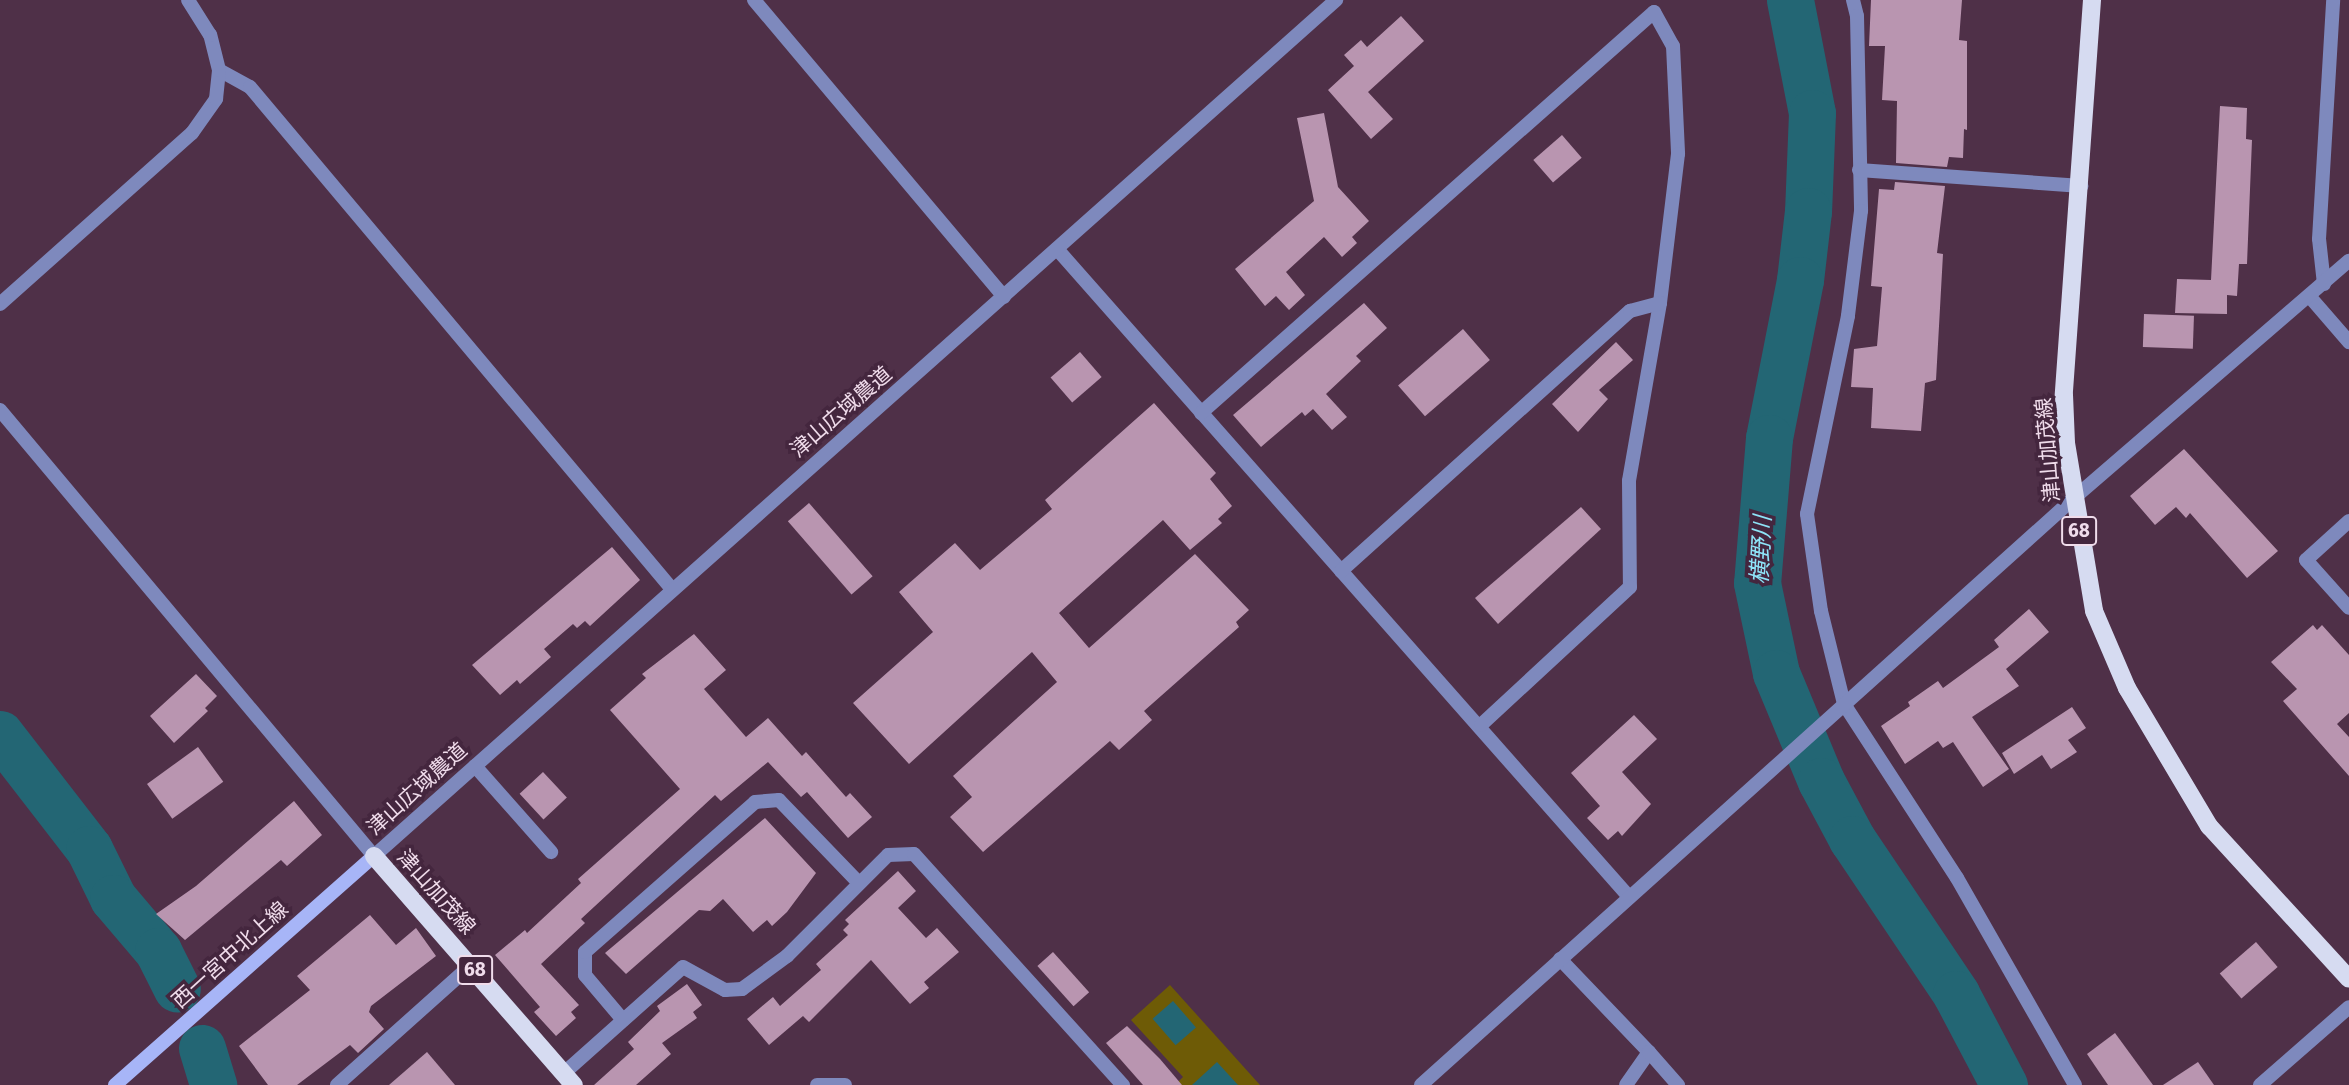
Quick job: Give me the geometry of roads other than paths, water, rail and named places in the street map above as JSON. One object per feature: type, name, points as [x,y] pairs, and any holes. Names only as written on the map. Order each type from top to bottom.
[{"type":"main road","name":"津山加茂線","points":[[2092,0],[2081,186],[2064,395],[2074,498],[2094,611],[2127,688],[2163,756],[2209,826],[2349,979]]},
{"type":"main road","name":"津山加茂線","points":[[374,856],[569,1079]]},
{"type":"main road","name":"西一宮中北上線","points":[[115,1085],[374,856]]},
{"type":"street","points":[[0,304],[192,133],[216,99],[219,70],[210,34],[188,0]]},
{"type":"street","points":[[754,0],[1004,297]]},
{"type":"street","name":"津山広域農道","points":[[374,856],[1336,0]]},
{"type":"street","points":[[1853,0],[1857,16],[1861,211],[1848,316],[1807,514],[1821,611],[1843,705],[1957,878],[2075,1085]]},
{"type":"street","points":[[2324,284],[2319,239],[2333,0]]},
{"type":"street","points":[[1201,413],[1654,12],[1673,46],[1678,154],[1660,303],[1629,481],[1630,587],[1482,725]]},
{"type":"street","points":[[219,70],[250,87],[672,589]]},
{"type":"street","points":[[1859,170],[2081,186]]},
{"type":"street","points":[[1058,250],[1482,725],[1629,897]]},
{"type":"street","points":[[1421,1085],[2074,498],[2349,261]]},
{"type":"street","points":[[2309,297],[2349,342]]},
{"type":"street","points":[[1341,570],[1630,311],[1660,303]]},
{"type":"street","points":[[0,410],[374,856]]},
{"type":"street","points":[[2349,521],[2306,560],[2349,608]]},
{"type":"street","points":[[475,765],[551,852]]},
{"type":"street","points":[[623,1020],[585,975],[585,952],[755,802],[779,800],[857,881]]},
{"type":"street","points":[[569,1079],[623,1020],[683,967],[725,990],[742,989],[787,956],[857,881],[888,855],[914,854],[1123,1085]]},
{"type":"street","points":[[1560,959],[1678,1085]]},
{"type":"street","points":[[337,1085],[471,965]]},
{"type":"street","points":[[2260,1085],[2349,1007]]},
{"type":"street","points":[[1626,1085],[1649,1052]]},
{"type":"street","points":[[817,1085],[845,1085]]},
{"type":"water","points":[[1173,1001],[1196,1027],[1176,1045],[1153,1019]]},
{"type":"water","points":[[1217,1062],[1238,1085],[1192,1085]]},
{"type":"waterway","name":"横野川","points":[[1790,0],[1812,113],[1808,211],[1800,280],[1769,438],[1757,583],[1776,673],[1821,781],[1852,839],[1956,994],[2004,1085]]},
{"type":"waterway","points":[[0,734],[89,849],[113,898],[158,951],[177,989]]},
{"type":"waterway","points":[[202,1048],[213,1085]]}]
